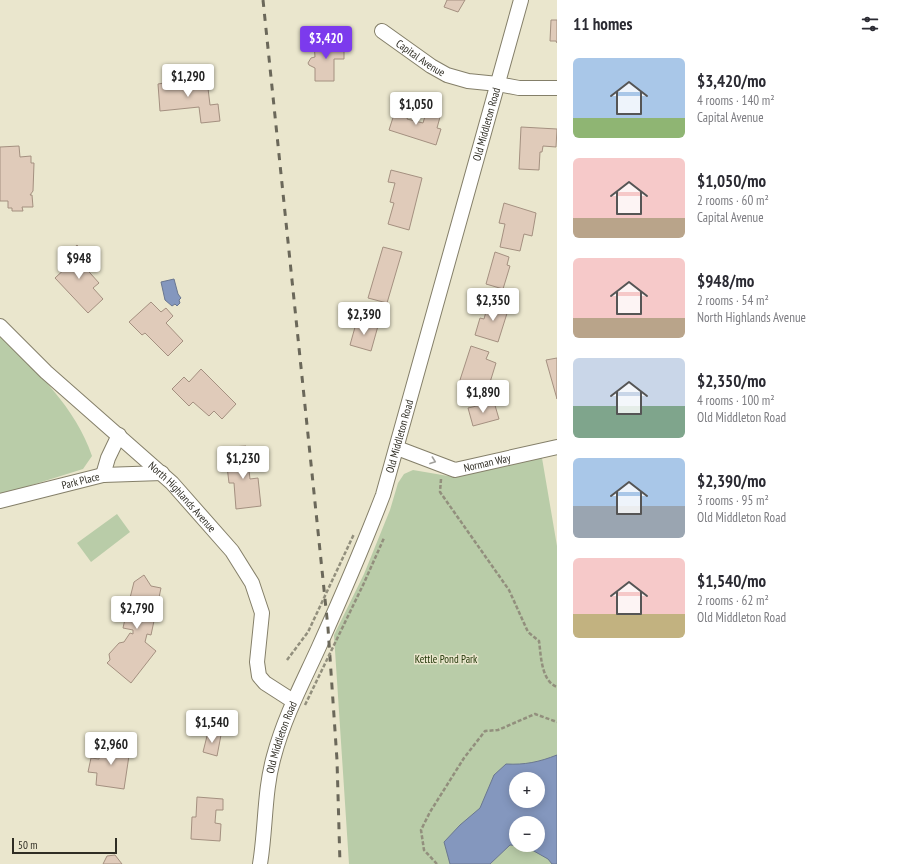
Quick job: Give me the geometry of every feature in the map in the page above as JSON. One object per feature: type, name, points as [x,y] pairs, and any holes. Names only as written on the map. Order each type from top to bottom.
[{"type":"street","name":"Old Middleton Road","points":[[260,864],[263,847],[263,816],[268,778],[282,729],[299,703],[302,685],[360,536],[383,495],[521,0]]},
{"type":"street","name":"Capital Avenue","points":[[382,31],[413,55],[447,74],[468,82],[498,84],[519,88],[557,88]]},
{"type":"street","name":"North Highlands Avenue","points":[[0,326],[46,372],[162,473],[207,521],[246,572],[257,597],[262,614],[257,662],[259,676],[264,683],[299,703]]},
{"type":"street","points":[[103,475],[108,458],[119,435]]},
{"type":"street","name":"Norman Way","points":[[397,448],[455,470],[557,447]]},
{"type":"street","name":"Park Place","points":[[0,501],[103,475],[162,473]]},
{"type":"path","points":[[442,465],[440,492],[508,590],[528,632],[539,640],[543,671],[552,685],[557,687]]},
{"type":"path","points":[[287,660],[308,632],[360,536]]},
{"type":"path","points":[[299,703],[364,583],[384,538]]},
{"type":"path","points":[[437,864],[424,850],[421,830],[430,812],[464,758],[485,731],[498,730],[535,714],[557,722]]},
{"type":"green space","points":[[0,335],[54,391],[76,422],[85,438],[92,456],[83,469],[0,495]]},
{"type":"green space","name":"Kettle Pond Park","points":[[542,458],[557,546],[557,864],[349,864],[334,635],[364,574],[390,510],[398,483],[404,474],[413,470],[454,477]]},
{"type":"green space","points":[[117,514],[130,532],[91,562],[77,543]]},
{"type":"water","points":[[174,279],[178,294],[181,298],[179,300],[180,303],[177,306],[175,304],[172,306],[165,300],[161,282]]},
{"type":"water","points":[[557,755],[557,864],[552,864],[548,859],[536,852],[545,852],[545,816],[509,816],[509,846],[490,864],[450,864],[444,842],[460,825],[480,808],[494,775],[506,764],[538,761]]},
{"type":"building","points":[[447,0],[465,0],[458,12],[444,7]]},
{"type":"building","points":[[551,20],[557,20],[557,43],[556,41],[550,41]]},
{"type":"building","points":[[344,42],[344,59],[334,59],[334,81],[315,81],[315,68],[308,63],[311,58],[315,57],[314,43]]},
{"type":"building","points":[[180,80],[180,82],[207,80],[210,105],[218,104],[220,121],[201,123],[199,107],[160,111],[158,84],[164,83],[164,81]]},
{"type":"building","points":[[397,105],[410,110],[407,119],[423,123],[426,113],[440,117],[437,128],[441,129],[436,145],[389,130]]},
{"type":"building","points":[[521,127],[557,129],[556,147],[543,146],[542,152],[540,152],[539,170],[519,169]]},
{"type":"building","points":[[19,146],[20,157],[31,156],[31,163],[34,163],[33,191],[30,195],[32,195],[33,207],[22,207],[23,211],[12,211],[12,208],[8,208],[8,201],[0,201],[0,147]]},
{"type":"building","points":[[391,170],[422,178],[409,230],[388,224],[394,203],[390,202],[395,183],[388,182]]},
{"type":"building","points":[[504,203],[536,213],[532,236],[524,234],[520,251],[500,247],[505,224],[499,223]]},
{"type":"building","points":[[77,245],[89,258],[82,264],[99,283],[93,288],[103,299],[88,313],[55,278],[68,266],[62,259]]},
{"type":"building","points":[[383,247],[402,252],[387,303],[368,298]]},
{"type":"building","points":[[495,252],[509,257],[507,265],[510,266],[503,289],[486,284]]},
{"type":"building","points":[[489,301],[509,307],[498,342],[475,335],[480,318],[484,319]]},
{"type":"building","points":[[151,302],[161,312],[166,308],[173,316],[166,323],[183,341],[168,356],[145,333],[142,335],[129,322]]},
{"type":"building","points":[[357,320],[378,326],[371,351],[350,345]]},
{"type":"building","points":[[471,346],[489,352],[486,359],[496,363],[487,392],[459,383]]},
{"type":"building","points":[[557,358],[557,399],[546,360]]},
{"type":"building","points":[[201,369],[236,404],[222,419],[214,411],[209,416],[193,402],[189,406],[172,389],[184,377],[189,382]]},
{"type":"building","points":[[494,402],[499,419],[473,426],[468,408]]},
{"type":"building","points":[[246,446],[250,479],[258,478],[261,506],[236,509],[234,483],[229,483],[226,458],[232,457],[231,447]]},
{"type":"building","points":[[144,575],[151,586],[161,588],[151,635],[147,634],[145,642],[156,651],[131,683],[107,663],[110,660],[109,654],[119,643],[124,642],[130,633],[133,634],[133,630],[123,628],[125,619],[122,611],[124,601],[130,598],[134,582]]},
{"type":"building","points":[[208,732],[221,735],[217,756],[203,752]]},
{"type":"building","points":[[102,743],[130,749],[124,789],[96,785],[97,773],[88,772],[91,758],[99,759]]},
{"type":"building","points":[[197,797],[223,799],[223,810],[216,810],[215,823],[221,824],[220,841],[191,839],[192,817],[196,817]]},
{"type":"building","points":[[115,855],[122,864],[103,864],[107,856]]},
{"type":"railway","points":[[263,0],[328,628],[337,760],[340,864]]}]
